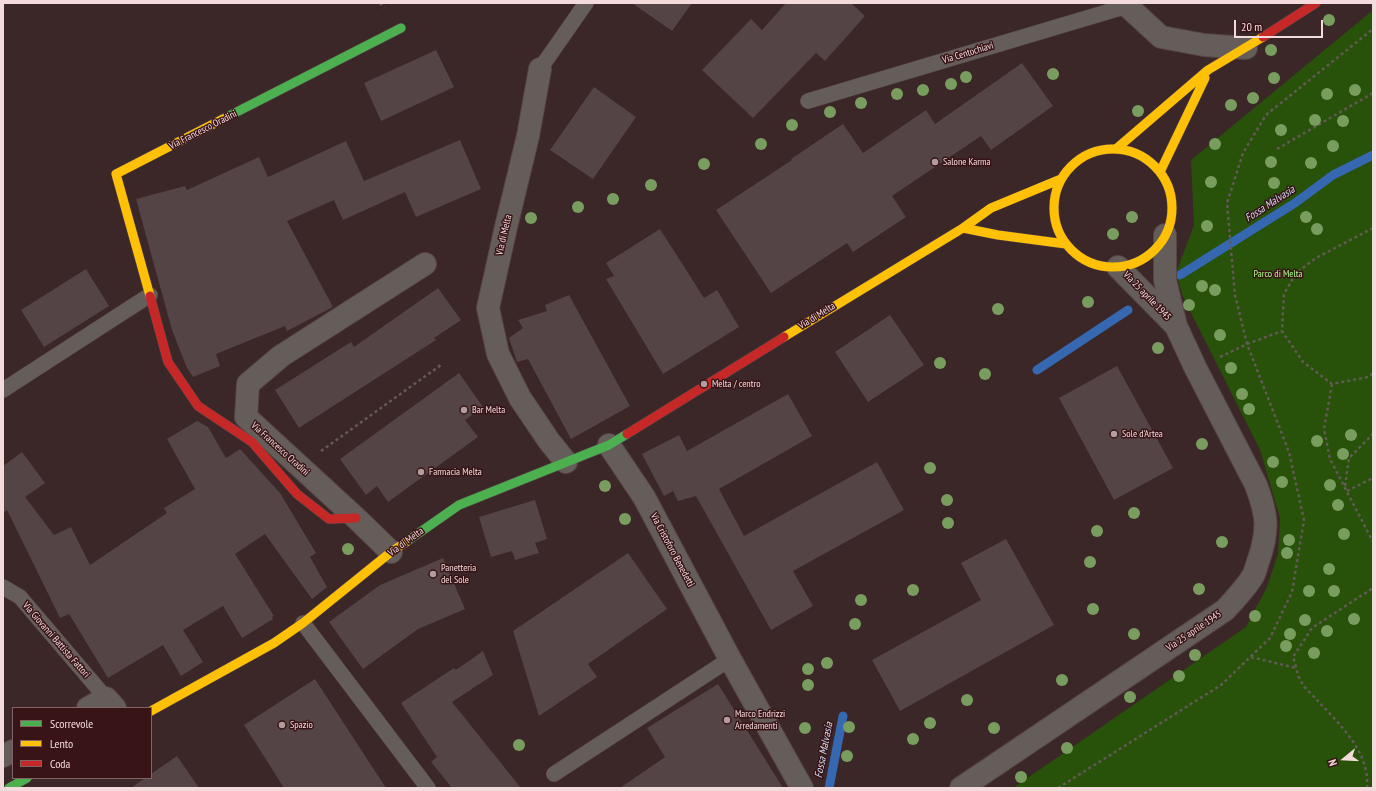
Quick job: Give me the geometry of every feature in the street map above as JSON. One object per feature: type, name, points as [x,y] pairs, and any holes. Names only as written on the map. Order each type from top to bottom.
[{"type":"street","points":[[1116,149],[1208,70],[1246,48],[1316,3]]},
{"type":"street","name":"Via Centochiavi","points":[[1126,4],[1161,37],[1204,45],[1246,48]]},
{"type":"street","name":"Via Francesco Oradini","points":[[356,518],[329,518],[297,494],[252,442],[198,406],[168,362],[116,174],[401,28]]},
{"type":"street","name":"Via di Melta","points":[[540,69],[528,136],[488,308],[498,354],[520,398],[549,441],[566,462]]},
{"type":"street","points":[[1160,172],[1208,70]]},
{"type":"street","name":"Via di Melta","points":[[1116,149],[1132,152],[1147,160],[1160,172],[1168,187],[1171,203],[1170,220],[1164,235],[1154,249],[1142,259],[1118,266],[1093,263],[1078,255],[1066,244],[1057,227],[1054,212],[1055,195],[1061,179],[1071,166],[1084,156],[1100,150],[1116,149]]},
{"type":"street","name":"Via di Melta","points":[[152,710],[274,643],[303,623],[391,552],[459,505],[609,445],[934,244],[963,228],[991,208],[1061,179]]},
{"type":"street","points":[[963,228],[998,235],[1066,244]]},
{"type":"street","name":"Via 25 aprile 1945","points":[[961,788],[1225,610],[1240,593],[1254,573],[1263,548],[1266,527],[1263,503],[1256,485],[1195,367],[1176,326],[1165,280],[1164,235]]},
{"type":"street","name":"Via Francesco Oradini","points":[[391,552],[246,417],[248,384],[281,356],[425,264]]},
{"type":"street","name":"Via 25 aprile 1945","points":[[1118,266],[1176,326]]},
{"type":"street","name":"Via Cristoforo Benedetti","points":[[609,445],[644,497],[730,659],[802,788]]},
{"type":"street","points":[[3,756],[12,752]]},
{"type":"street","points":[[9,788],[25,779]]},
{"type":"lane","name":"Via di Melta","points":[[540,69],[586,3]]},
{"type":"lane","name":"Via Centochiavi","points":[[808,101],[1126,4]]},
{"type":"lane","points":[[3,390],[150,295]]},
{"type":"lane","name":"Via Giovanni Battista Fattori","points":[[3,587],[20,597],[103,705]]},
{"type":"lane","points":[[303,623],[428,788]]},
{"type":"lane","points":[[554,774],[730,659]]},
{"type":"path","points":[[1231,264],[1227,203],[1243,153],[1266,115],[1371,30]]},
{"type":"path","points":[[1277,149],[1373,93]]},
{"type":"path","points":[[1373,228],[1316,258],[1296,273],[1284,294],[1282,331],[1303,362],[1332,384],[1368,377],[1373,373]]},
{"type":"path","points":[[1219,357],[1247,344],[1282,331]]},
{"type":"path","points":[[344,434],[441,365]]},
{"type":"path","points":[[1332,384],[1324,430],[1330,459],[1373,542]]},
{"type":"path","points":[[1344,486],[1349,458],[1373,434]]},
{"type":"path","points":[[1347,491],[1373,478]]},
{"type":"path","points":[[1367,788],[1366,771],[1360,752],[1344,731],[1302,683],[1293,657],[1312,628],[1373,588]]},
{"type":"path","points":[[1251,657],[1297,668]]},
{"type":"green space","name":"Parco di Melta","points":[[1373,10],[1373,788],[1013,788],[1246,627],[1267,587],[1278,554],[1280,518],[1260,450],[1183,297],[1176,273],[1194,225],[1191,160]]},
{"type":"building","points":[[632,3],[692,3],[672,31]]},
{"type":"building","points":[[786,3],[851,3],[865,16],[825,61],[816,53],[753,118],[702,70],[751,19],[762,30]]},
{"type":"building","points":[[436,50],[454,87],[381,121],[364,83]]},
{"type":"building","points":[[1022,63],[1053,106],[991,150],[981,136],[892,196],[906,217],[853,252],[847,243],[771,293],[716,210],[792,160],[791,159],[843,124],[863,153],[926,110],[935,124]]},
{"type":"building","points":[[594,87],[636,117],[593,179],[550,150]]},
{"type":"building","points":[[460,140],[481,189],[416,217],[405,192],[343,220],[334,200],[287,221],[333,307],[287,331],[285,326],[216,354],[220,366],[193,377],[187,368],[172,330],[136,199],[185,186],[187,190],[259,157],[268,177],[346,141],[364,181]]},
{"type":"building","points":[[660,229],[704,298],[717,290],[739,327],[663,374],[606,279],[614,276],[606,263]]},
{"type":"building","points":[[86,269],[109,306],[44,347],[21,310]]},
{"type":"building","points":[[438,288],[461,320],[434,338],[436,340],[299,428],[275,390],[351,342],[354,347]]},
{"type":"building","points":[[569,295],[630,406],[571,439],[528,359],[517,362],[509,338],[523,328],[518,320],[547,311],[545,305]]},
{"type":"building","points":[[890,315],[924,365],[868,402],[835,352]]},
{"type":"building","points":[[1117,366],[1173,468],[1114,500],[1059,398]]},
{"type":"building","points":[[459,373],[483,407],[465,420],[478,437],[388,502],[377,486],[366,495],[340,459]]},
{"type":"building","points":[[788,394],[812,436],[719,489],[744,536],[877,462],[904,510],[793,571],[813,606],[771,630],[696,496],[678,501],[673,491],[664,496],[642,454],[679,435],[687,451]]},
{"type":"building","points":[[197,421],[208,427],[226,458],[240,449],[280,493],[316,553],[310,557],[327,587],[312,599],[265,534],[235,554],[274,616],[272,617],[273,619],[242,638],[223,606],[183,630],[203,662],[181,676],[163,645],[108,678],[69,614],[60,618],[7,510],[3,513],[3,466],[22,452],[45,483],[25,497],[54,535],[71,527],[90,565],[167,513],[164,508],[195,489],[167,439]]},
{"type":"building","points":[[535,500],[547,539],[535,543],[539,553],[515,560],[512,551],[491,557],[479,517]]},
{"type":"building","points":[[1006,539],[1054,625],[900,711],[872,660],[981,600],[961,563]]},
{"type":"building","points":[[628,553],[667,609],[588,664],[597,677],[539,716],[513,631]]},
{"type":"building","points":[[443,558],[465,609],[418,629],[363,669],[329,622],[380,585]]},
{"type":"building","points":[[483,651],[493,675],[452,702],[521,788],[452,788],[431,762],[437,757],[401,703],[454,668],[456,670]]},
{"type":"building","points":[[315,679],[386,788],[284,788],[244,725]]},
{"type":"building","points":[[718,684],[783,788],[620,788],[665,757],[647,728]]},
{"type":"building","points":[[177,756],[199,788],[131,788],[144,779],[152,779],[152,773]]},
{"type":"waterway","name":"Fossa Malvasia","points":[[1180,275],[1295,203],[1333,175],[1373,155]]},
{"type":"waterway","name":"Fossa Malvasia","points":[[1037,370],[1128,310]]},
{"type":"waterway","name":"Fossa Malvasia","points":[[829,788],[843,716]]},
{"type":"traffic: fast","points":[[223,119],[401,28]]},
{"type":"traffic: fast","points":[[406,542],[459,505],[609,445],[627,434]]},
{"type":"traffic: fast","points":[[9,788],[25,779]]},
{"type":"traffic: slow","points":[[1116,149],[1208,70],[1263,37]]},
{"type":"traffic: slow","points":[[1160,172],[1205,78]]},
{"type":"traffic: slow","points":[[150,296],[116,174],[223,119]]},
{"type":"traffic: slow","points":[[1113,149],[1135,154],[1146,159],[1162,175],[1167,186],[1172,208],[1167,230],[1162,241],[1146,257],[1135,262],[1113,267],[1091,262],[1080,257],[1064,241],[1059,230],[1054,208],[1059,186],[1064,175],[1080,159],[1091,154],[1113,149]]},
{"type":"traffic: slow","points":[[784,337],[963,228],[991,208],[1061,179]]},
{"type":"traffic: slow","points":[[963,228],[998,235],[1066,244]]},
{"type":"traffic: slow","points":[[152,710],[274,643],[303,623],[391,552],[406,542]]},
{"type":"traffic: jam","points":[[1263,37],[1316,3]]},
{"type":"traffic: jam","points":[[150,296],[168,362],[198,406],[252,442],[297,494],[329,519],[356,518]]},
{"type":"traffic: jam","points":[[627,434],[784,337]]},
{"type":"place","name":"Salone Karma","points":[[935,162]]},
{"type":"place","name":"Melta / centro","points":[[704,384]]},
{"type":"place","name":"Bar Melta","points":[[464,410]]},
{"type":"place","name":"Sole d'Artea","points":[[1114,434]]},
{"type":"place","name":"Farmacia Melta","points":[[421,472]]},
{"type":"place","name":"Panetteria del Sole","points":[[433,574]]},
{"type":"place","name":"Marco Endrizzi Arredamenti","points":[[727,720]]},
{"type":"place","name":"Spazio","points":[[282,725]]}]
